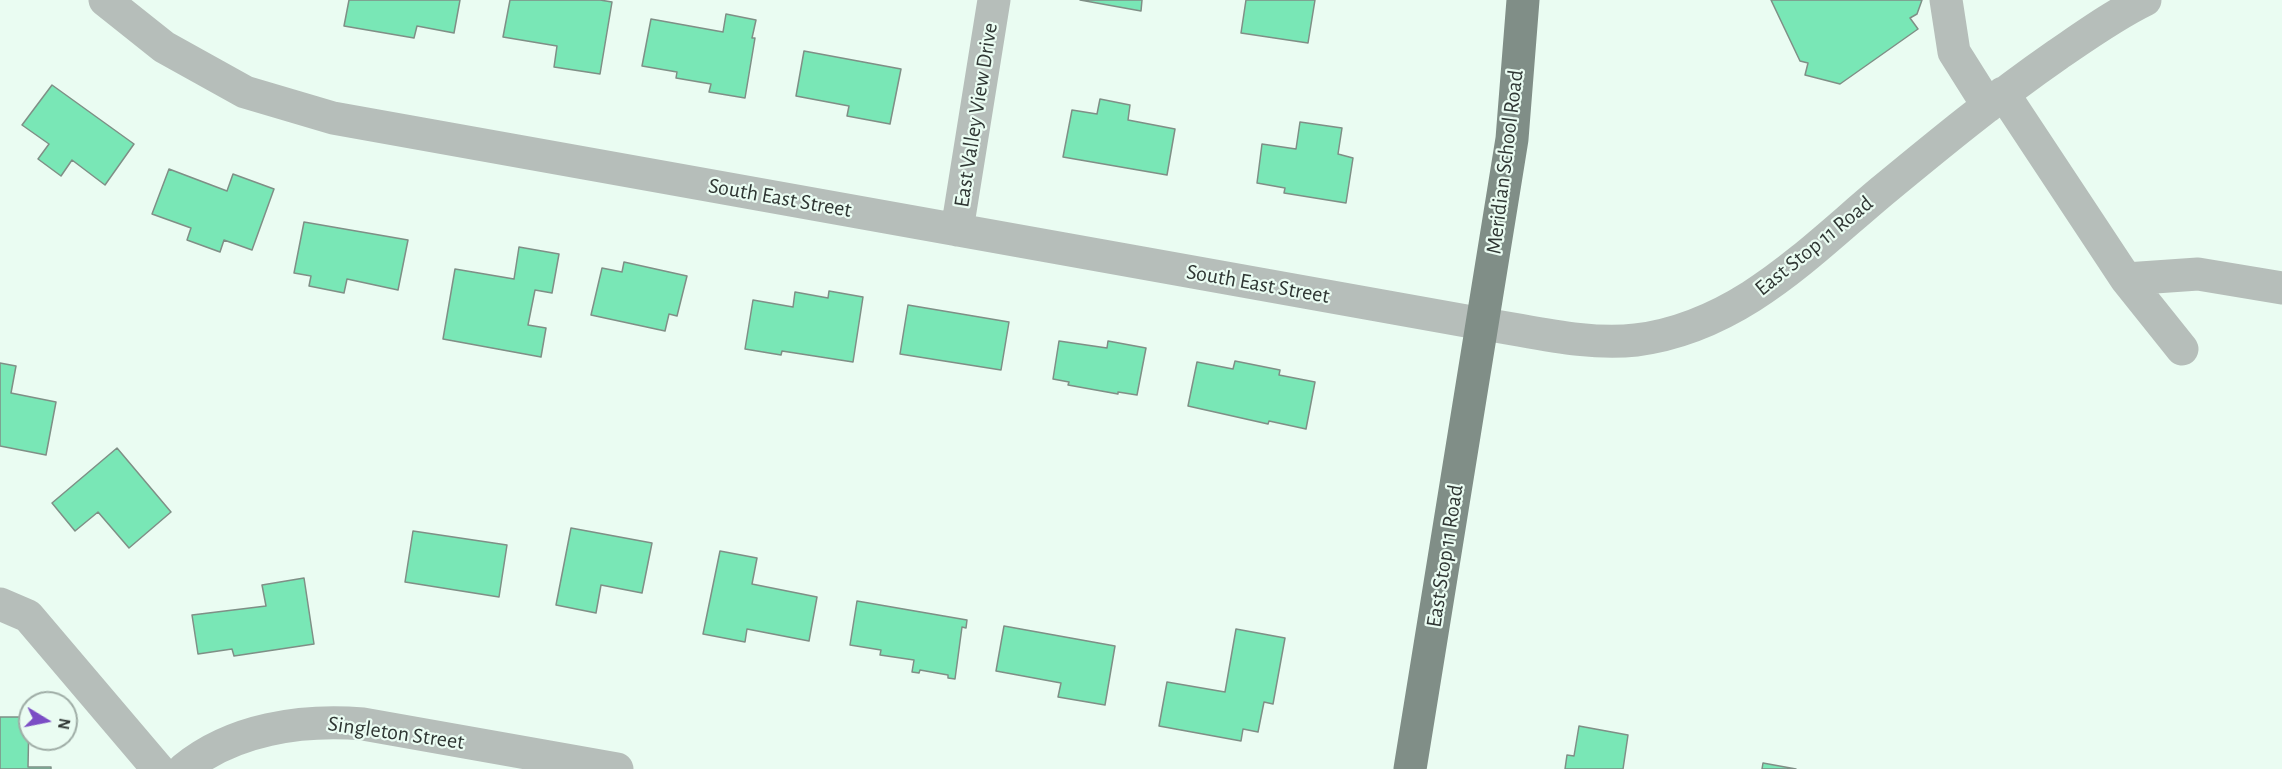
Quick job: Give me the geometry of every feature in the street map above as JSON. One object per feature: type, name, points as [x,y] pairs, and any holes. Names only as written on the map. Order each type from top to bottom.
[{"type":"main road","name":"Meridian School Road","points":[[1483,324],[1512,139],[1523,0]]},
{"type":"main road","name":"East Stop 11 Road","points":[[1410,769],[1483,324]]},
{"type":"street","name":"South East Street","points":[[105,0],[164,47],[246,92],[333,118],[1483,324]]},
{"type":"street","name":"East Valley View Drive","points":[[957,230],[994,0]]},
{"type":"street","points":[[1946,0],[1954,52],[1996,99],[2126,279],[2182,349]]},
{"type":"street","name":"East Stop 11 Road","points":[[1483,324],[1604,342],[1637,340],[1668,334],[1714,318],[1770,286],[1962,124],[2075,42],[2145,0]]},
{"type":"street","points":[[2126,279],[2198,274],[2282,288]]},
{"type":"street","points":[[0,604],[28,616],[158,769]]},
{"type":"street","name":"Singleton Street","points":[[184,769],[193,761],[251,734],[283,726],[331,722],[363,724],[617,769]]},
{"type":"building","points":[[349,0],[460,0],[454,33],[417,26],[414,38],[344,26]]},
{"type":"building","points":[[510,0],[612,2],[600,74],[554,67],[557,46],[503,37]]},
{"type":"building","points":[[1080,0],[1142,0],[1141,11]]},
{"type":"building","points":[[1246,0],[1315,0],[1308,43],[1241,33]]},
{"type":"building","points":[[1771,0],[1922,0],[1917,14],[1910,18],[1918,29],[1840,84],[1805,75],[1808,63],[1800,61]]},
{"type":"building","points":[[726,14],[756,20],[745,98],[709,92],[711,84],[676,78],[677,72],[642,66],[651,19],[723,32]]},
{"type":"building","points":[[804,51],[901,69],[890,124],[847,116],[849,106],[796,96]]},
{"type":"building","points":[[52,85],[134,144],[105,185],[72,160],[61,176],[38,159],[49,144],[22,125]]},
{"type":"building","points":[[1100,99],[1130,105],[1128,120],[1175,129],[1167,175],[1063,157],[1072,110],[1097,114]]},
{"type":"building","points":[[1300,122],[1342,128],[1338,154],[1353,158],[1346,203],[1284,193],[1285,188],[1257,183],[1262,144],[1296,149]]},
{"type":"building","points":[[169,169],[227,191],[233,174],[274,189],[252,250],[224,240],[220,252],[187,240],[191,228],[152,214]]},
{"type":"building","points":[[304,222],[408,240],[398,290],[347,279],[344,293],[309,286],[311,276],[294,273]]},
{"type":"building","points":[[519,247],[559,254],[552,293],[535,290],[528,325],[546,328],[541,357],[443,339],[455,269],[514,279]]},
{"type":"building","points":[[624,262],[687,276],[677,316],[669,314],[665,331],[591,315],[602,268],[622,272]]},
{"type":"building","points":[[829,291],[863,297],[853,362],[782,351],[781,355],[745,349],[753,300],[793,307],[795,292],[828,298]]},
{"type":"building","points":[[908,305],[1009,322],[1001,370],[900,354]]},
{"type":"building","points":[[1059,341],[1107,348],[1108,341],[1146,348],[1137,395],[1068,385],[1069,382],[1053,379]]},
{"type":"building","points":[[1235,361],[1280,370],[1279,375],[1315,382],[1306,429],[1269,421],[1268,424],[1188,406],[1197,362],[1233,369]]},
{"type":"building","points":[[0,363],[16,366],[11,393],[56,402],[46,455],[0,446]]},
{"type":"building","points":[[117,448],[171,512],[129,548],[98,512],[75,531],[52,503]]},
{"type":"building","points":[[571,528],[652,543],[642,593],[601,585],[596,613],[556,605]]},
{"type":"building","points":[[413,531],[507,545],[499,597],[405,582]]},
{"type":"building","points":[[720,551],[757,558],[752,584],[817,597],[809,641],[747,629],[745,642],[703,634]]},
{"type":"building","points":[[304,578],[314,644],[234,656],[232,649],[198,654],[192,615],[266,606],[262,585]]},
{"type":"building","points":[[857,601],[967,620],[966,628],[962,627],[955,679],[948,678],[948,675],[920,670],[919,673],[912,672],[914,660],[880,655],[881,650],[850,645]]},
{"type":"building","points":[[1004,626],[1115,646],[1105,705],[1058,697],[1061,683],[996,671]]},
{"type":"building","points":[[1236,629],[1285,638],[1273,704],[1264,702],[1258,732],[1243,729],[1241,741],[1159,726],[1167,682],[1225,692]]},
{"type":"building","points":[[0,717],[18,717],[18,751],[28,751],[28,767],[51,767],[51,769],[0,769]]},
{"type":"building","points":[[1579,726],[1628,735],[1623,769],[1565,769],[1567,755],[1574,756]]},
{"type":"building","points":[[1763,763],[1796,769],[1762,769]]}]
